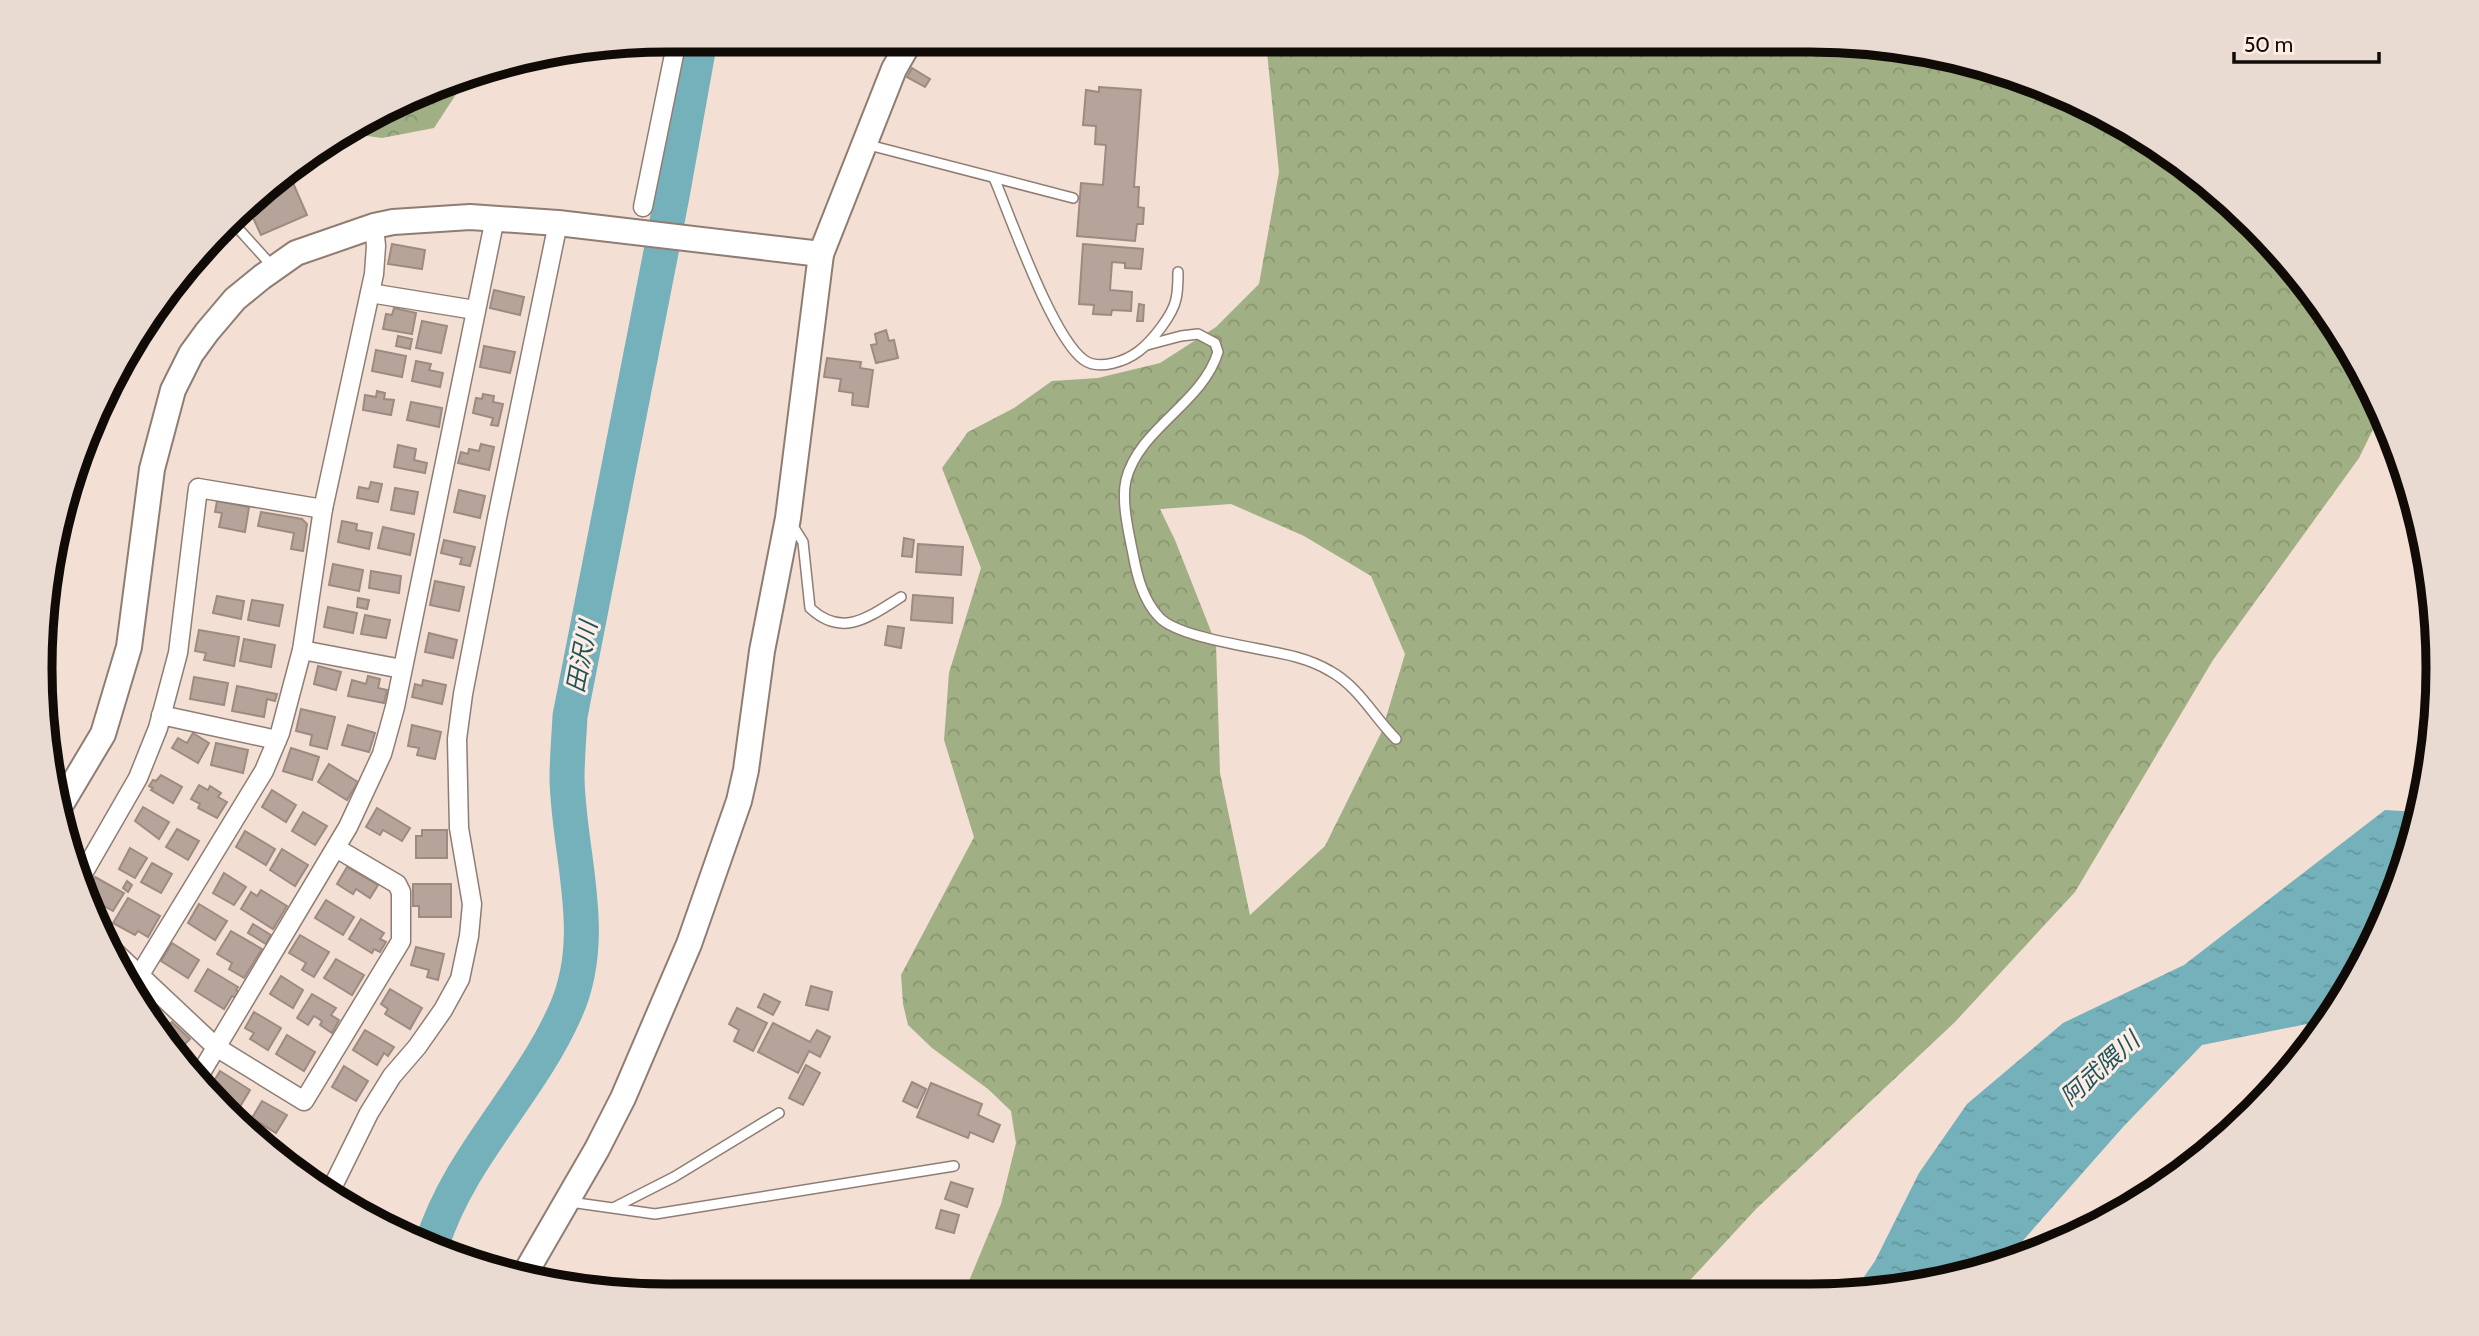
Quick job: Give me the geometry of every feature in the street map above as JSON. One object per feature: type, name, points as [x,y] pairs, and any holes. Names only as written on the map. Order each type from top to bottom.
[{"type":"street","points":[[643,207],[675,52]]},
{"type":"street","points":[[531,1268],[623,1098],[688,944],[724,847],[746,770],[762,651],[788,518],[821,254],[863,144],[904,52]]},
{"type":"street","points":[[66,796],[103,734],[129,647],[152,469],[173,390],[191,354],[207,332],[235,299],[274,268],[296,253],[374,226],[441,218],[495,218],[558,223],[821,254]]},
{"type":"street","points":[[202,1070],[348,827],[382,754],[495,218]]},
{"type":"street","points":[[334,1185],[392,1076],[443,1010],[460,979],[472,904],[459,828],[457,739],[500,505],[558,223]]},
{"type":"street","points":[[139,976],[264,771],[277,740],[302,650],[323,509],[370,293],[376,258],[374,226]]},
{"type":"street","points":[[370,293],[475,310]]},
{"type":"street","points":[[86,868],[138,778],[161,715],[178,653],[198,488],[323,509]]},
{"type":"street","points":[[302,650],[402,669]]},
{"type":"street","points":[[161,715],[277,740]]},
{"type":"street","points":[[131,968],[216,1046],[304,1101],[401,941],[401,892],[397,884],[336,848]]},
{"type":"lane","points":[[863,144],[1073,198]]},
{"type":"lane","points":[[994,178],[1041,291],[1069,344],[1085,360],[1095,364],[1121,360],[1147,345],[1181,336],[1198,334],[1215,343],[1218,352],[1209,373],[1179,410],[1153,435],[1133,462],[1125,483],[1127,525],[1136,570],[1146,600],[1160,619],[1180,630],[1298,657],[1332,672],[1365,701],[1380,723],[1396,739]]},
{"type":"lane","points":[[238,228],[274,268]]},
{"type":"lane","points":[[1147,345],[1176,301],[1178,272]]},
{"type":"lane","points":[[788,518],[803,542],[810,608],[821,618],[834,623],[863,621],[901,597]]},
{"type":"lane","points":[[615,1207],[674,1177],[779,1112]]},
{"type":"lane","points":[[565,1202],[654,1214],[954,1166]]},
{"type":"green space","points":[[1267,52],[1811,52],[1931,64],[2009,85],[2083,116],[2153,156],[2217,205],[2274,262],[2299,293],[2344,360],[2376,423],[2359,458],[2213,660],[2075,892],[1955,1022],[1757,1208],[1686,1284],[968,1284],[1001,1204],[1016,1143],[1011,1111],[988,1089],[932,1048],[908,1025],[901,975],[974,837],[944,740],[949,673],[981,568],[942,468],[968,432],[1014,408],[1052,381],[1098,378],[1160,363],[1216,327],[1259,284],[1279,172]],"holes":[[[1231,504],[1304,536],[1371,576],[1405,654],[1382,731],[1325,846],[1250,915],[1220,773],[1216,644],[1160,509]]]},
{"type":"green space","points":[[460,89],[434,128],[382,138],[360,135],[432,99]]},
{"type":"water","name":"阿武隈川","points":[[2385,810],[2410,811],[2380,904],[2344,976],[2314,1023],[2202,1045],[2123,1127],[2016,1248],[1931,1272],[1861,1281],[1875,1261],[1919,1173],[1967,1104],[2063,1023],[2184,965]]},
{"type":"building","points":[[912,68],[930,79],[925,87],[907,77]]},
{"type":"building","points":[[1099,87],[1141,90],[1134,187],[1139,187],[1138,207],[1144,208],[1143,224],[1137,224],[1135,241],[1077,236],[1081,183],[1103,185],[1106,145],[1095,144],[1096,126],[1083,125],[1086,90],[1099,92]]},
{"type":"building","points":[[293,183],[307,215],[261,235],[252,215],[285,186]]},
{"type":"building","points":[[392,244],[425,250],[422,269],[388,264]]},
{"type":"building","points":[[1083,244],[1143,249],[1141,269],[1125,268],[1125,263],[1112,262],[1110,290],[1132,292],[1131,311],[1112,310],[1111,315],[1093,314],[1094,305],[1079,304]]},
{"type":"building","points":[[494,290],[524,297],[520,315],[490,308]]},
{"type":"building","points":[[1139,304],[1144,305],[1143,321],[1137,321]]},
{"type":"building","points":[[394,308],[416,313],[412,334],[383,329],[386,314],[392,315]]},
{"type":"building","points":[[422,321],[447,326],[441,353],[416,348]]},
{"type":"building","points":[[886,330],[889,341],[894,340],[898,358],[876,363],[871,345],[877,344],[875,334]]},
{"type":"building","points":[[398,336],[412,339],[410,349],[396,346]]},
{"type":"building","points":[[484,346],[515,352],[510,373],[480,367]]},
{"type":"building","points":[[376,350],[406,356],[402,377],[372,371]]},
{"type":"building","points":[[827,358],[861,362],[860,368],[873,370],[868,407],[852,405],[853,393],[839,391],[841,379],[824,377]]},
{"type":"building","points":[[416,361],[431,364],[429,370],[443,373],[440,387],[412,381]]},
{"type":"building","points":[[377,391],[385,393],[384,399],[394,400],[391,415],[363,410],[365,395],[376,397]]},
{"type":"building","points":[[483,394],[494,396],[493,402],[503,404],[498,426],[491,425],[493,418],[473,413],[476,398],[482,399]]},
{"type":"building","points":[[411,402],[442,408],[439,427],[407,420]]},
{"type":"building","points":[[481,444],[494,447],[489,470],[458,463],[461,452],[468,454],[469,449],[479,451]]},
{"type":"building","points":[[398,445],[416,449],[414,460],[427,463],[425,473],[394,467]]},
{"type":"building","points":[[371,482],[382,484],[378,502],[357,498],[359,487],[369,489]]},
{"type":"building","points":[[395,488],[418,492],[414,514],[391,510]]},
{"type":"building","points":[[459,490],[485,496],[480,518],[454,512]]},
{"type":"building","points":[[217,501],[249,507],[245,532],[219,527],[222,513],[215,512]]},
{"type":"building","points":[[261,512],[302,519],[307,524],[303,551],[291,549],[294,533],[258,526]]},
{"type":"building","points":[[342,521],[357,524],[356,530],[372,533],[369,549],[338,542]]},
{"type":"building","points":[[383,527],[414,534],[410,555],[378,548]]},
{"type":"building","points":[[904,538],[914,540],[912,557],[902,556]]},
{"type":"building","points":[[444,540],[475,547],[470,566],[460,564],[462,558],[441,553]]},
{"type":"building","points":[[918,544],[963,547],[961,575],[916,572]]},
{"type":"building","points":[[333,564],[363,570],[359,591],[329,585]]},
{"type":"building","points":[[371,571],[401,576],[399,593],[369,588]]},
{"type":"building","points":[[435,581],[464,587],[459,611],[430,605]]},
{"type":"building","points":[[913,595],[953,598],[952,623],[911,620]]},
{"type":"building","points":[[217,596],[244,601],[241,619],[213,613]]},
{"type":"building","points":[[358,598],[369,600],[367,609],[357,607]]},
{"type":"building","points":[[252,600],[283,605],[279,626],[248,620]]},
{"type":"building","points":[[328,607],[357,613],[353,633],[324,627]]},
{"type":"building","points":[[365,615],[390,620],[386,638],[361,634]]},
{"type":"building","points":[[888,626],[904,628],[901,648],[885,645]]},
{"type":"building","points":[[199,630],[239,637],[234,666],[204,660],[206,653],[195,651]]},
{"type":"building","points":[[429,633],[457,640],[453,658],[425,652]]},
{"type":"building","points":[[244,639],[275,645],[271,667],[240,661]]},
{"type":"building","points":[[318,666],[341,672],[336,690],[314,684]]},
{"type":"building","points":[[368,676],[380,679],[378,688],[387,690],[384,703],[348,696],[352,680],[366,684]]},
{"type":"building","points":[[194,677],[228,683],[224,705],[190,699]]},
{"type":"building","points":[[423,680],[446,685],[442,704],[412,697],[415,684],[422,686]]},
{"type":"building","points":[[237,686],[277,694],[275,701],[267,699],[264,717],[232,711]]},
{"type":"building","points":[[301,709],[335,717],[327,749],[310,745],[312,735],[296,731]]},
{"type":"building","points":[[348,725],[375,733],[369,752],[342,745]]},
{"type":"building","points":[[412,725],[441,732],[435,759],[417,755],[419,748],[408,746]]},
{"type":"building","points":[[193,733],[209,743],[198,763],[172,748],[178,738],[187,743]]},
{"type":"building","points":[[216,743],[248,750],[243,773],[211,765]]},
{"type":"building","points":[[291,748],[319,757],[312,780],[283,771]]},
{"type":"building","points":[[329,764],[358,782],[347,800],[318,782]]},
{"type":"building","points":[[161,775],[182,787],[173,803],[151,790],[153,788],[149,786]]},
{"type":"building","points":[[199,785],[208,790],[210,786],[221,793],[218,797],[227,802],[217,818],[198,808],[200,804],[191,799]]},
{"type":"building","points":[[272,790],[296,805],[286,822],[262,807]]},
{"type":"building","points":[[143,807],[169,822],[159,839],[135,821]]},
{"type":"building","points":[[377,808],[410,828],[402,841],[383,830],[380,835],[366,827]]},
{"type":"building","points":[[303,812],[327,826],[315,845],[292,831]]},
{"type":"building","points":[[177,829],[199,841],[188,860],[166,847]]},
{"type":"building","points":[[422,830],[447,830],[447,858],[416,858],[416,836],[422,836]]},
{"type":"building","points":[[245,831],[275,849],[266,865],[236,847]]},
{"type":"building","points":[[130,848],[147,858],[135,878],[119,869]]},
{"type":"building","points":[[282,849],[308,865],[295,886],[270,870]]},
{"type":"building","points":[[152,863],[172,874],[161,893],[141,882]]},
{"type":"building","points":[[347,867],[378,885],[370,898],[356,889],[353,894],[337,884]]},
{"type":"building","points":[[224,873],[246,887],[234,905],[213,893]]},
{"type":"building","points":[[95,877],[124,893],[113,911],[99,903],[91,883]]},
{"type":"building","points":[[127,881],[132,885],[128,892],[123,888]]},
{"type":"building","points":[[413,884],[451,884],[451,917],[419,917],[419,906],[413,906]]},
{"type":"building","points":[[261,890],[287,906],[273,929],[241,909],[251,892],[257,896]]},
{"type":"building","points":[[128,898],[160,916],[148,937],[138,931],[135,935],[113,923]]},
{"type":"building","points":[[326,900],[354,917],[343,935],[315,918]]},
{"type":"building","points":[[199,904],[227,921],[215,940],[188,923]]},
{"type":"building","points":[[361,919],[384,933],[380,939],[386,942],[380,952],[374,949],[372,953],[349,939]]},
{"type":"building","points":[[253,924],[271,935],[266,944],[248,933]]},
{"type":"building","points":[[231,931],[262,949],[244,978],[229,969],[232,963],[217,954]]},
{"type":"building","points":[[300,935],[329,952],[314,977],[302,970],[306,963],[289,953]]},
{"type":"building","points":[[172,943],[199,960],[188,978],[161,961]]},
{"type":"building","points":[[416,947],[444,954],[438,980],[427,977],[429,970],[411,965]]},
{"type":"building","points":[[336,959],[364,975],[352,995],[324,978]]},
{"type":"building","points":[[208,969],[238,987],[236,998],[232,996],[224,1009],[195,991]]},
{"type":"building","points":[[281,976],[303,990],[293,1008],[270,994]]},
{"type":"building","points":[[811,986],[832,992],[828,1010],[806,1005]]},
{"type":"building","points":[[390,989],[422,1008],[410,1029],[385,1014],[388,1009],[381,1004]]},
{"type":"building","points":[[312,994],[336,1008],[331,1015],[339,1020],[332,1033],[320,1025],[322,1021],[314,1016],[308,1025],[297,1018]]},
{"type":"building","points":[[764,994],[780,1002],[773,1015],[758,1007]]},
{"type":"building","points":[[737,1008],[767,1023],[753,1051],[734,1041],[739,1030],[729,1024]]},
{"type":"building","points":[[254,1012],[281,1028],[268,1050],[250,1039],[254,1033],[245,1028]]},
{"type":"building","points":[[172,1022],[190,1039],[183,1046],[193,1055],[191,1057],[180,1043],[168,1026]]},
{"type":"building","points":[[773,1023],[810,1042],[817,1030],[830,1037],[820,1057],[809,1051],[798,1073],[758,1052]]},
{"type":"building","points":[[365,1030],[394,1047],[388,1056],[384,1053],[377,1065],[353,1050]]},
{"type":"building","points":[[287,1035],[315,1052],[304,1071],[276,1054]]},
{"type":"building","points":[[806,1065],[820,1073],[803,1105],[789,1098]]},
{"type":"building","points":[[344,1066],[368,1081],[356,1101],[332,1087]]},
{"type":"building","points":[[220,1071],[250,1090],[239,1109],[213,1082]]},
{"type":"building","points":[[912,1082],[926,1089],[917,1108],[903,1101]]},
{"type":"building","points":[[931,1083],[982,1104],[978,1115],[1000,1125],[993,1142],[970,1132],[968,1138],[917,1117]]},
{"type":"building","points":[[262,1101],[287,1115],[276,1133],[252,1118]]},
{"type":"building","points":[[951,1182],[973,1189],[967,1207],[945,1199]]},
{"type":"building","points":[[941,1210],[959,1215],[954,1233],[936,1228]]},
{"type":"waterway","name":"田沢川","points":[[434,1238],[459,1182],[551,1040],[576,982],[581,925],[567,779],[570,716],[698,52]]}]
